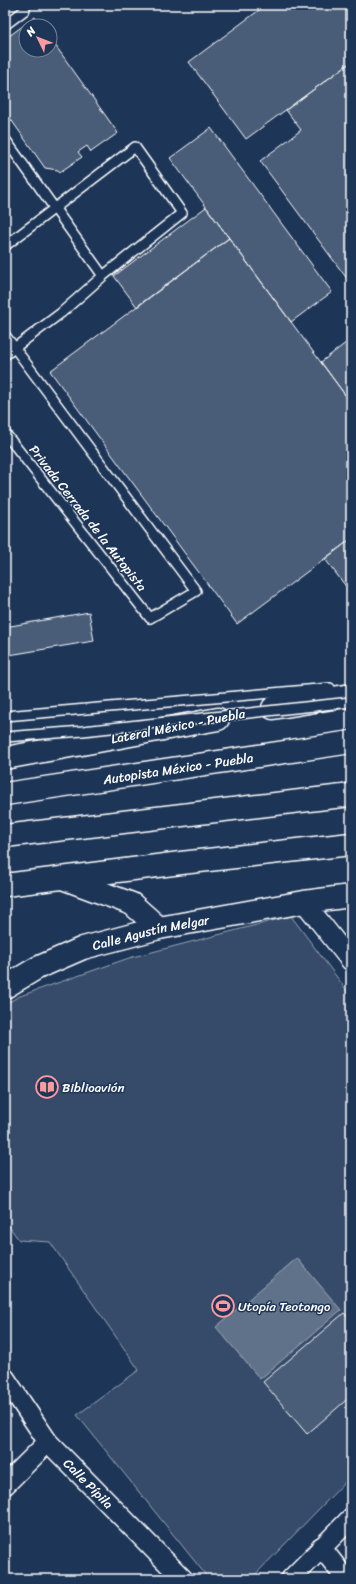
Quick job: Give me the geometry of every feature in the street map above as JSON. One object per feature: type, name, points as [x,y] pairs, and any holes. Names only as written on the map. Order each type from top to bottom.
[{"type":"main road","name":"Lateral México - Puebla","points":[[5,758],[351,695]]},
{"type":"main road","name":"Autopista México - Puebla","points":[[5,794],[351,742]]},
{"type":"main road","points":[[5,836],[351,795]]},
{"type":"main road","points":[[5,885],[351,844]]},
{"type":"main road","points":[[62,878],[132,904],[159,928]]},
{"type":"main road","name":"Calle Agustín Melgar","points":[[5,987],[37,968],[83,948],[159,928],[304,902],[351,896]]},
{"type":"street","points":[[304,902],[351,961]]},
{"type":"street","name":"Calle Pípila","points":[[5,1378],[48,1442],[183,1579]]},
{"type":"street","points":[[5,1485],[48,1442]]},
{"type":"street","points":[[291,1579],[351,1518]]},
{"type":"street","points":[[321,1547],[346,1579]]},
{"type":"lane","points":[[5,25],[25,10]]},
{"type":"lane","points":[[5,139],[104,276]]},
{"type":"lane","points":[[5,246],[135,147],[182,213],[61,312],[5,355]]},
{"type":"lane","points":[[5,335],[15,348]]},
{"type":"lane","name":"Privada Cerrada de la Autopista","points":[[5,433],[150,618],[196,591],[15,348]]},
{"type":"lane","points":[[5,716],[351,686]]},
{"type":"lane","points":[[5,737],[90,730],[351,702]]},
{"type":"shaded area","name":"Utopía Teotongo","points":[[291,916],[351,996],[351,1476],[251,1579],[209,1579],[77,1415],[139,1370],[50,1242],[19,1240],[5,1221],[5,1004],[20,996],[129,958]]},
{"type":"shaded area","points":[[297,1258],[341,1310],[260,1379],[216,1327]]},
{"type":"building","points":[[266,5],[345,5],[347,7],[351,5],[351,62],[246,139],[189,62]]},
{"type":"building","points":[[18,29],[18,58],[58,58],[58,49],[118,133],[91,152],[87,146],[78,152],[82,157],[60,172],[58,170],[45,168],[5,111],[5,39]]},
{"type":"building","points":[[351,62],[351,284],[260,161],[301,130],[286,110]]},
{"type":"building","points":[[211,128],[332,292],[291,322],[170,158]]},
{"type":"building","points":[[206,207],[229,238],[137,307],[114,276]]},
{"type":"building","points":[[229,238],[351,403],[351,539],[237,624],[50,371]]},
{"type":"building","points":[[351,339],[351,403],[321,362]]},
{"type":"building","points":[[351,539],[351,593],[325,559]]},
{"type":"building","points":[[89,612],[94,641],[9,655],[5,627]]},
{"type":"building","points":[[344,1313],[351,1321],[351,1396],[307,1434],[263,1382]]},
{"type":"place","name":"Biblioavión","points":[[47,1087]]},
{"type":"place","name":"Utopía Teotongo","points":[[223,1306]]}]
